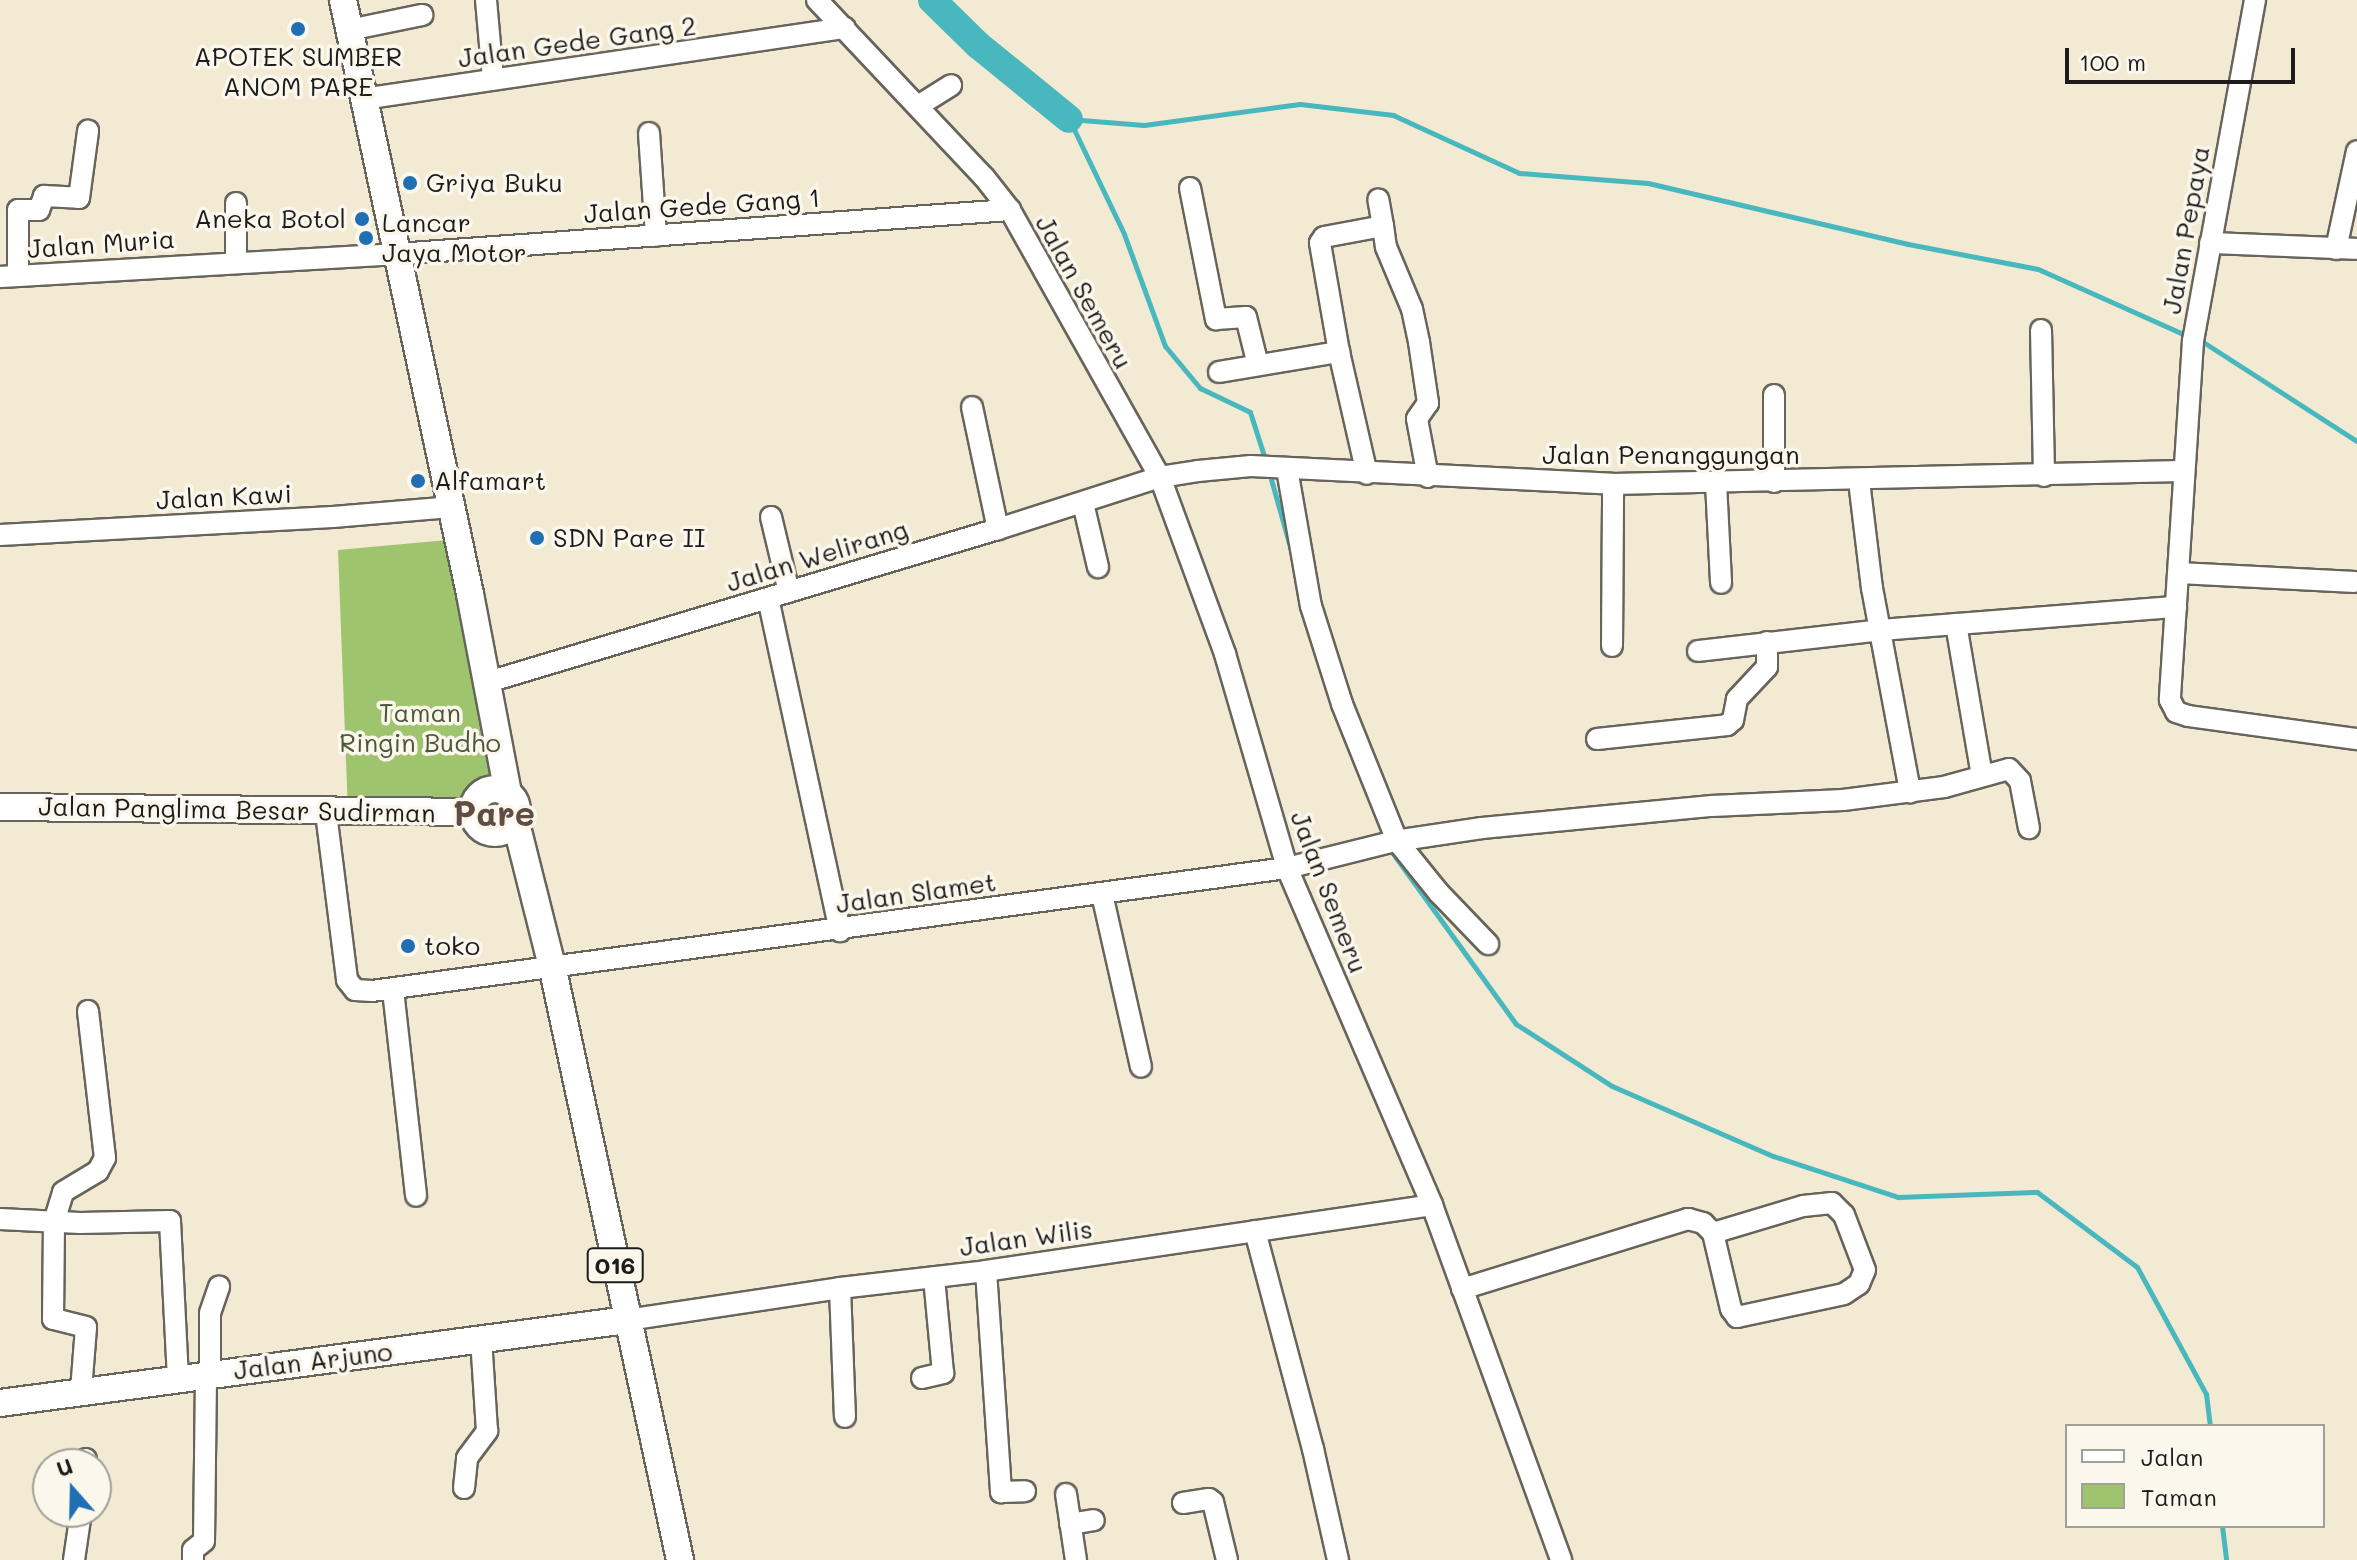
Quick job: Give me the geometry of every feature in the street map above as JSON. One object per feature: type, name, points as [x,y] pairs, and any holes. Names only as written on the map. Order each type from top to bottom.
[{"type":"main road","points":[[343,0],[512,807],[507,830],[494,833],[479,826],[473,812],[477,800],[487,791],[512,807]]},
{"type":"main road","name":"Jalan Panglima Besar Sudirman","points":[[0,807],[326,813],[473,812]]},
{"type":"main road","name":"016","points":[[512,807],[553,970],[680,1560]]},
{"type":"main road","name":"Jalan Arjuno","points":[[0,1403],[627,1320]]},
{"type":"street","points":[[486,0],[493,79]]},
{"type":"street","name":"Jalan Semeru","points":[[817,0],[918,106],[1010,210],[1160,477],[1225,654],[1287,868],[1432,1205],[1561,1560]]},
{"type":"street","name":"Jalan Pepaya","points":[[2255,0],[2193,341],[2182,471],[2170,700],[2176,712],[2357,739]]},
{"type":"street","points":[[349,30],[422,15]]},
{"type":"street","name":"Jalan Gede Gang 2","points":[[363,99],[845,28]]},
{"type":"street","points":[[918,106],[951,85]]},
{"type":"street","points":[[9,277],[18,210],[39,210],[44,196],[79,198],[88,131]]},
{"type":"street","points":[[649,133],[656,236]]},
{"type":"street","points":[[2210,243],[2347,249],[2357,151]]},
{"type":"street","points":[[1190,188],[1216,319],[1246,317],[1258,365]]},
{"type":"street","points":[[1378,199],[1383,226],[1419,342],[1428,403],[1417,419],[1428,477]]},
{"type":"street","points":[[236,203],[236,261]]},
{"type":"street","name":"Jalan Gede Gang 1","points":[[397,254],[1010,210]]},
{"type":"street","points":[[1367,474],[1339,352],[1320,243],[1324,237],[1383,226]]},
{"type":"street","name":"Jalan Muria","points":[[9,277],[236,261],[397,254]]},
{"type":"street","points":[[2041,330],[2044,476]]},
{"type":"street","points":[[1219,372],[1339,352]]},
{"type":"street","points":[[1774,395],[1774,482]]},
{"type":"street","points":[[972,407],[998,529]]},
{"type":"street","name":"Jalan Penanggungan","points":[[1160,477],[1251,466],[1613,484],[1859,481],[2182,471]]},
{"type":"street","points":[[1283,468],[1311,606],[1390,843],[1488,944]]},
{"type":"street","name":"Jalan Welirang","points":[[488,682],[998,529],[1160,477]]},
{"type":"street","points":[[1859,481],[1881,630],[1910,792]]},
{"type":"street","points":[[1716,483],[1721,583]]},
{"type":"street","points":[[1612,646],[1613,484]]},
{"type":"street","points":[[1083,503],[1098,567]]},
{"type":"street","name":"Jalan Kawi","points":[[0,535],[333,517],[451,507]]},
{"type":"street","points":[[771,517],[789,592]]},
{"type":"street","points":[[2179,573],[2355,582]]},
{"type":"street","points":[[768,598],[840,931]]},
{"type":"street","points":[[1698,651],[1881,630],[2176,607]]},
{"type":"street","points":[[1956,624],[1982,776]]},
{"type":"street","points":[[1597,739],[1727,725],[1733,720],[1737,699],[1767,667],[1767,642]]},
{"type":"street","name":"Jalan Slamet","points":[[326,813],[347,980],[359,991],[393,990],[553,970],[1287,868],[1390,843],[1513,825],[1910,792],[2009,769],[2016,773],[2029,828]]},
{"type":"street","points":[[1102,894],[1141,1067]]},
{"type":"street","points":[[393,990],[416,1196]]},
{"type":"street","points":[[81,1391],[86,1327],[53,1319],[54,1222],[63,1192],[98,1171],[105,1158],[88,1011]]},
{"type":"street","points":[[1462,1289],[1688,1219],[1703,1223],[1713,1233],[1731,1309],[1737,1317],[1844,1294],[1859,1284],[1865,1270],[1849,1223],[1832,1203],[1803,1206],[1713,1233]]},
{"type":"street","name":"Jalan Wilis","points":[[627,1320],[1432,1205]]},
{"type":"street","points":[[0,1219],[170,1221],[178,1379]]},
{"type":"street","points":[[1255,1231],[1310,1435],[1338,1560]]},
{"type":"street","points":[[986,1271],[1001,1492],[1025,1491]]},
{"type":"street","points":[[922,1378],[943,1373],[934,1277]]},
{"type":"street","points":[[193,1560],[193,1550],[204,1541],[210,1313],[219,1287]]},
{"type":"street","points":[[840,1288],[845,1417]]},
{"type":"street","points":[[464,1488],[467,1458],[487,1431],[481,1339]]},
{"type":"street","points":[[1066,1494],[1076,1560]]},
{"type":"street","points":[[1183,1503],[1209,1499],[1213,1502],[1227,1560]]},
{"type":"street","points":[[1070,1524],[1094,1520]]},
{"type":"street","points":[[74,1560],[79,1528]]},
{"type":"green space","name":"Taman Ringin Budho","points":[[458,539],[495,790],[481,795],[474,805],[348,813],[338,550]]},
{"type":"waterway","points":[[932,0],[978,45],[1069,119]]},
{"type":"waterway","points":[[1069,119],[1144,125],[1300,104],[1393,115],[1519,173],[1648,183],[1908,244],[2038,269],[2190,337]]},
{"type":"waterway","points":[[1069,119],[1124,234],[1165,346],[1200,388],[1250,412],[1266,462]]},
{"type":"waterway","points":[[2200,340],[2357,441]]},
{"type":"waterway","points":[[1269,472],[1292,554]]},
{"type":"waterway","points":[[1354,759],[1386,839]]},
{"type":"waterway","points":[[1389,848],[1516,1024],[1612,1086],[1773,1156],[1898,1197],[2037,1192],[2137,1267],[2206,1394],[2210,1424]]},
{"type":"waterway","points":[[2222,1528],[2226,1560]]},
{"type":"place","name":"APOTEK SUMBER ANOM PARE","points":[[298,29]]},
{"type":"place","name":"Griya Buku","points":[[410,183]]},
{"type":"place","name":"Aneka Botol","points":[[362,219]]},
{"type":"place","name":"Lancar Jaya Motor","points":[[366,238]]},
{"type":"place","name":"Alfamart","points":[[418,481]]},
{"type":"place","name":"SDN Pare II","points":[[537,538]]},
{"type":"place","name":"toko","points":[[408,946]]},
{"type":"district","name":"Pare","points":[[494,813]]}]
